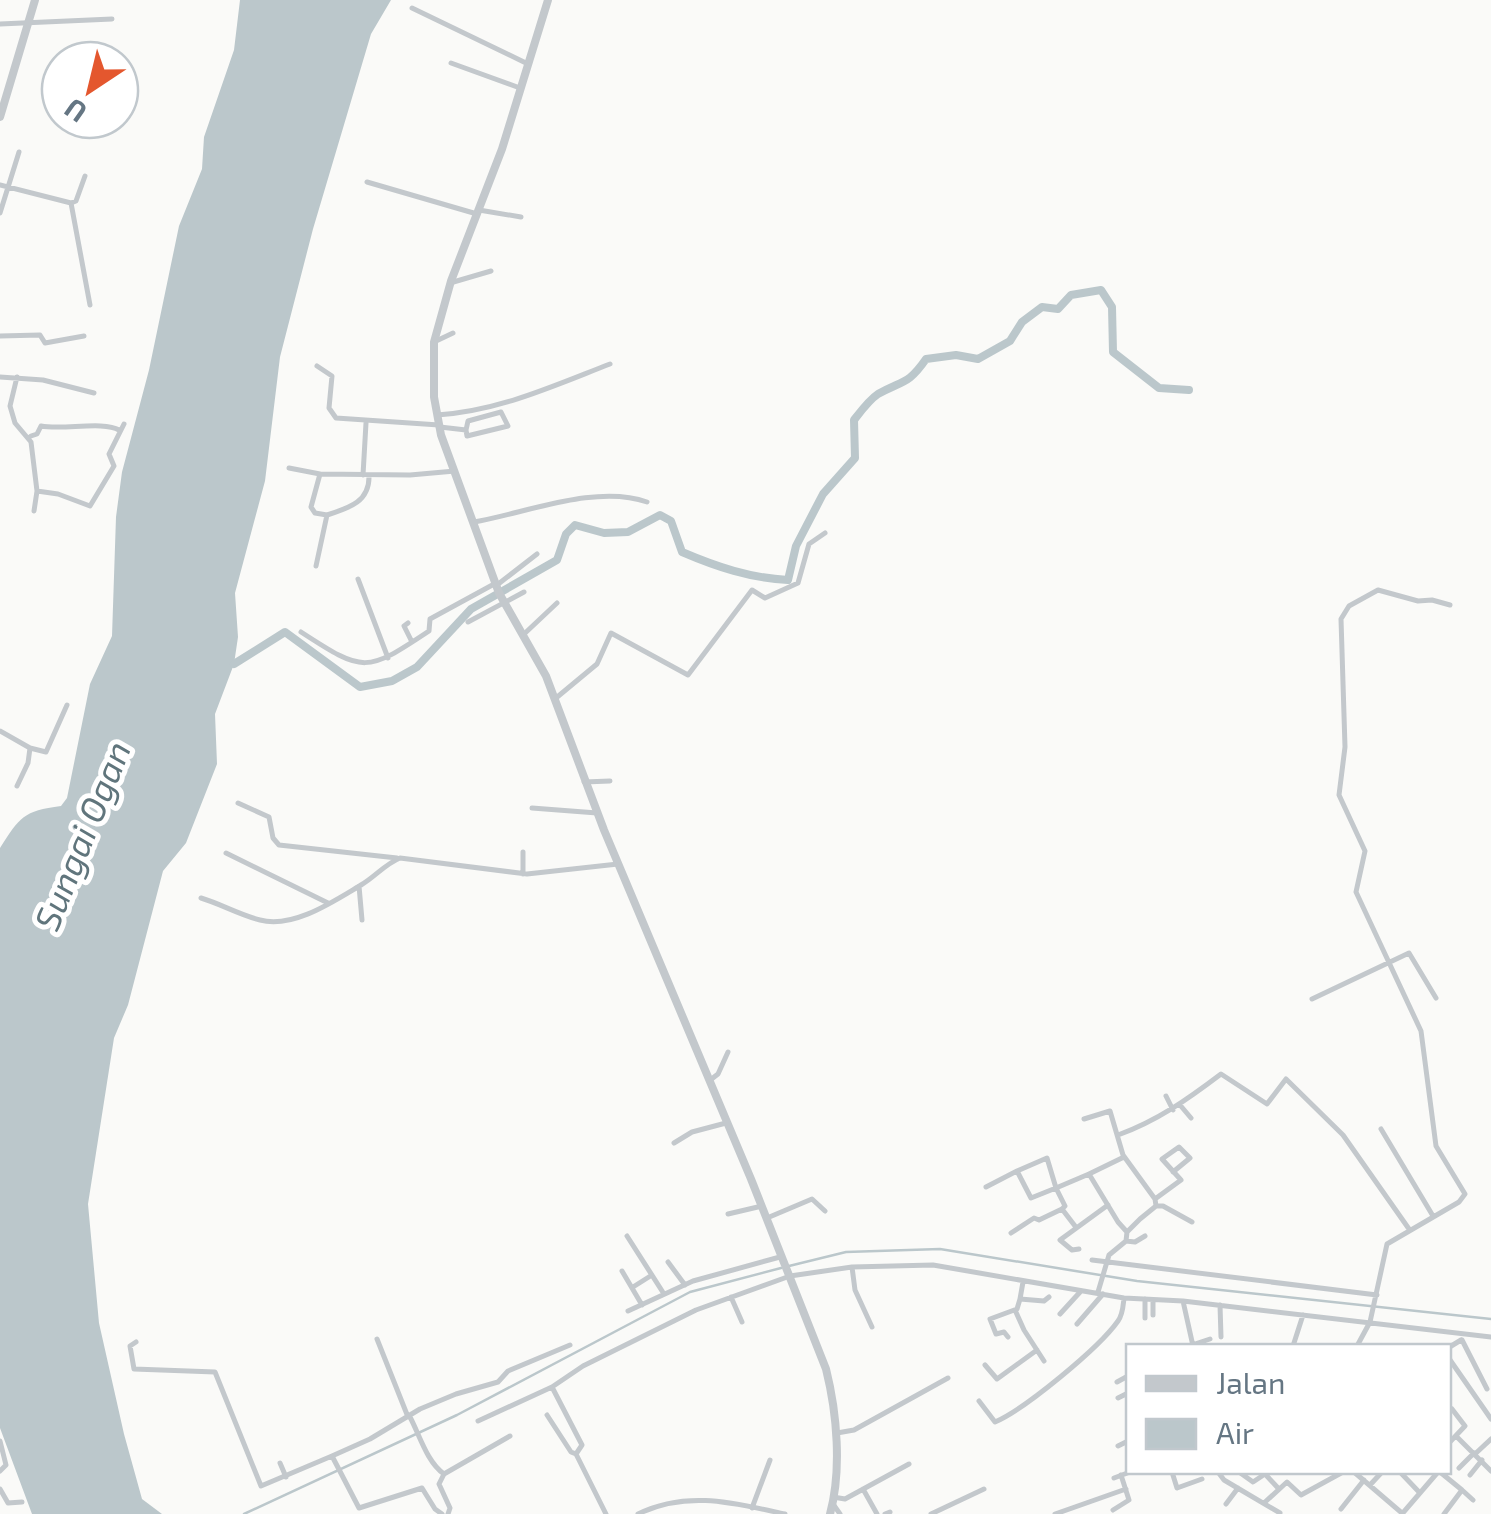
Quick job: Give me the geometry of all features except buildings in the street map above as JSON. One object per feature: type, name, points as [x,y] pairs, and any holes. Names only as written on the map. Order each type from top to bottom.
[{"type":"street","points":[[0,117],[35,0]]},
{"type":"street","points":[[548,0],[478,212],[450,283],[434,342],[434,396],[455,471],[500,592],[546,676],[584,782],[767,1218],[826,1370],[834,1434],[830,1514]]},
{"type":"street","points":[[412,8],[528,64]]},
{"type":"street","points":[[0,24],[112,18]]},
{"type":"street","points":[[451,63],[520,88]]},
{"type":"street","points":[[0,213],[19,152]]},
{"type":"street","points":[[0,185],[70,203],[76,200],[85,176]]},
{"type":"street","points":[[367,182],[478,212],[520,217]]},
{"type":"street","points":[[70,203],[90,305]]},
{"type":"street","points":[[450,283],[490,271]]},
{"type":"street","points":[[434,342],[453,333]]},
{"type":"street","points":[[0,336],[40,335],[45,344],[84,336]]},
{"type":"street","points":[[439,422],[501,405],[610,364]]},
{"type":"street","points":[[318,366],[332,378],[329,408],[334,416],[366,422],[439,422],[466,430]]},
{"type":"street","points":[[0,377],[42,380],[94,393]]},
{"type":"street","points":[[16,377],[10,406],[15,422],[29,436],[37,491],[34,510]]},
{"type":"street","points":[[501,412],[508,426],[468,436],[466,430],[468,422],[501,412]]},
{"type":"street","points":[[320,474],[311,507],[315,514],[326,515],[355,505],[364,496],[366,422]]},
{"type":"street","points":[[29,436],[37,434],[40,426],[64,430],[122,427],[109,454],[114,466],[87,510],[58,494],[37,491]]},
{"type":"street","points":[[289,468],[320,474],[366,475],[455,471]]},
{"type":"street","points":[[474,522],[568,501],[636,498],[647,502]]},
{"type":"street","points":[[316,566],[326,515]]},
{"type":"street","points":[[554,700],[597,664],[612,633],[688,676],[751,590],[768,596],[798,582],[810,543],[825,533]]},
{"type":"street","points":[[468,622],[537,554]]},
{"type":"street","points":[[358,579],[388,658]]},
{"type":"street","points":[[1358,1344],[1371,1320],[1387,1244],[1460,1202],[1464,1190],[1439,1156],[1421,1031],[1356,892],[1365,849],[1339,797],[1345,750],[1341,619],[1359,598],[1378,590],[1450,605]]},
{"type":"street","points":[[300,632],[349,660],[366,663],[388,658],[430,630],[431,619],[500,592],[524,592]]},
{"type":"street","points":[[522,635],[557,602]]},
{"type":"street","points":[[408,623],[404,626],[412,642]]},
{"type":"street","points":[[0,731],[30,748],[46,752],[66,705]]},
{"type":"street","points":[[17,786],[30,748]]},
{"type":"street","points":[[584,782],[610,781]]},
{"type":"street","points":[[238,803],[269,817],[273,838],[279,845],[523,874],[618,864]]},
{"type":"street","points":[[532,808],[597,813]]},
{"type":"street","points":[[523,852],[523,874]]},
{"type":"street","points":[[226,854],[328,903]]},
{"type":"street","points":[[201,898],[262,921],[276,922],[328,903],[400,858]]},
{"type":"street","points":[[359,886],[362,920]]},
{"type":"street","points":[[1312,998],[1412,953],[1436,998]]},
{"type":"street","points":[[708,1081],[718,1074],[728,1052]]},
{"type":"street","points":[[1118,1135],[1172,1110],[1221,1074],[1266,1104],[1286,1079],[1343,1135],[1409,1229]]},
{"type":"street","points":[[1166,1096],[1172,1110]]},
{"type":"street","points":[[1180,1105],[1190,1118]]},
{"type":"street","points":[[1084,1120],[1110,1111],[1124,1157],[1155,1203],[1192,1222]]},
{"type":"street","points":[[674,1143],[692,1132],[726,1123]]},
{"type":"street","points":[[1381,1129],[1432,1216]]},
{"type":"street","points":[[1078,1324],[1100,1293],[1110,1255],[1126,1240],[1127,1232],[1181,1180],[1174,1172],[1162,1158],[1179,1147],[1190,1158],[1174,1172]]},
{"type":"street","points":[[1018,1170],[1031,1198],[1124,1157]]},
{"type":"street","points":[[986,1187],[1046,1158],[1065,1206],[1038,1220],[1034,1218],[1011,1233]]},
{"type":"street","points":[[1089,1174],[1127,1232]]},
{"type":"street","points":[[813,1189],[813,1199],[824,1210]]},
{"type":"street","points":[[767,1218],[813,1199]]},
{"type":"street","points":[[1062,1225],[1109,1205]]},
{"type":"street","points":[[728,1214],[762,1206]]},
{"type":"street","points":[[1062,1209],[1072,1224]]},
{"type":"street","points":[[1072,1224],[1060,1240],[1072,1250],[1079,1250]]},
{"type":"street","points":[[627,1236],[664,1294]]},
{"type":"street","points":[[1126,1240],[1135,1242],[1145,1236]]},
{"type":"street","points":[[628,1311],[693,1281],[764,1259],[783,1258]]},
{"type":"street","points":[[1092,1260],[1376,1296]]},
{"type":"street","points":[[668,1262],[685,1285]]},
{"type":"street","points":[[478,1422],[696,1310],[790,1274],[852,1267],[932,1265],[1124,1298],[1371,1320],[1491,1337]]},
{"type":"street","points":[[852,1267],[856,1290],[872,1327]]},
{"type":"street","points":[[622,1271],[642,1304]]},
{"type":"street","points":[[632,1287],[660,1271]]},
{"type":"street","points":[[1008,1337],[1004,1332],[996,1334],[990,1319],[1015,1310],[1023,1282]]},
{"type":"street","points":[[1060,1314],[1081,1291]]},
{"type":"street","points":[[731,1297],[742,1322]]},
{"type":"street","points":[[1020,1299],[1049,1298]]},
{"type":"street","points":[[978,1400],[996,1422],[1017,1410],[1118,1320],[1124,1298]]},
{"type":"street","points":[[1145,1299],[1145,1318]]},
{"type":"street","points":[[1153,1300],[1153,1315]]},
{"type":"street","points":[[1184,1301],[1192,1344]]},
{"type":"street","points":[[1220,1306],[1221,1338]]},
{"type":"street","points":[[1015,1310],[1044,1361]]},
{"type":"street","points":[[1294,1344],[1303,1315]]},
{"type":"street","points":[[1413,1340],[1418,1328]]},
{"type":"street","points":[[1451,1346],[1473,1334]]},
{"type":"street","points":[[377,1339],[410,1418],[438,1471],[444,1474]]},
{"type":"street","points":[[1197,1344],[1210,1339]]},
{"type":"street","points":[[1462,1340],[1487,1388]]},
{"type":"street","points":[[136,1342],[130,1346],[134,1369],[214,1371],[260,1485],[333,1458],[456,1394],[498,1382],[508,1371],[570,1345]]},
{"type":"street","points":[[985,1365],[997,1379],[1037,1350]]},
{"type":"street","points":[[1451,1361],[1491,1419]]},
{"type":"street","points":[[1117,1382],[1126,1377]]},
{"type":"street","points":[[834,1434],[854,1430],[948,1378]]},
{"type":"street","points":[[552,1386],[582,1445],[576,1454]]},
{"type":"street","points":[[1118,1398],[1126,1393]]},
{"type":"street","points":[[1451,1441],[1465,1426],[1452,1409]]},
{"type":"street","points":[[547,1414],[576,1454],[606,1514]]},
{"type":"street","points":[[333,1458],[360,1509],[422,1488],[435,1509],[445,1514],[451,1510],[439,1484],[444,1474],[510,1436]]},
{"type":"street","points":[[1456,1436],[1491,1471]]},
{"type":"street","points":[[1460,1468],[1491,1439]]},
{"type":"street","points":[[0,1440],[6,1466],[0,1471]]},
{"type":"street","points":[[1118,1446],[1126,1442]]},
{"type":"street","points":[[752,1508],[770,1460]]},
{"type":"street","points":[[1470,1475],[1482,1460]]},
{"type":"street","points":[[280,1463],[286,1478]]},
{"type":"street","points":[[833,1500],[845,1499],[910,1464]]},
{"type":"street","points":[[1113,1510],[1128,1501],[1127,1491],[1117,1477],[1126,1474]]},
{"type":"street","points":[[1173,1474],[1177,1488],[1202,1478]]},
{"type":"street","points":[[1219,1474],[1280,1514]]},
{"type":"street","points":[[1241,1474],[1253,1482],[1265,1474]]},
{"type":"street","points":[[1267,1474],[1278,1488]]},
{"type":"street","points":[[1264,1503],[1289,1482],[1301,1494],[1339,1474]]},
{"type":"street","points":[[1357,1474],[1403,1514],[1437,1474]]},
{"type":"street","points":[[1341,1509],[1379,1474]]},
{"type":"street","points":[[1402,1474],[1420,1492]]},
{"type":"street","points":[[1442,1474],[1473,1500]]},
{"type":"street","points":[[1226,1504],[1238,1488]]},
{"type":"street","points":[[0,1489],[9,1504],[22,1502]]},
{"type":"street","points":[[863,1489],[877,1514]]},
{"type":"street","points":[[931,1514],[984,1489]]},
{"type":"street","points":[[1054,1514],[1138,1490]]},
{"type":"street","points":[[1447,1513],[1462,1490]]},
{"type":"street","points":[[638,1514],[688,1498],[785,1514]]},
{"type":"street","points":[[833,1500],[840,1514]]},
{"type":"water","name":"Sungai Ogan","points":[[240,0],[391,0],[371,34],[280,357],[265,481],[235,593],[238,637],[234,664],[215,714],[217,764],[186,843],[163,871],[128,1005],[114,1038],[88,1204],[99,1323],[124,1434],[142,1499],[162,1514],[32,1514],[0,1428],[0,848],[24,817],[61,806],[67,798],[90,684],[112,636],[116,517],[122,472],[149,370],[179,226],[202,169],[204,137],[234,50]]},
{"type":"waterway","points":[[234,664],[285,632],[360,687],[392,681],[417,667],[471,609],[557,560],[566,534],[575,525],[604,533],[628,532],[660,515],[671,521],[682,552],[734,571],[788,580],[796,546],[823,494],[855,458],[854,420],[868,402],[909,378],[926,359],[956,355],[978,359],[1010,341],[1022,322],[1042,307],[1058,309],[1071,295],[1101,290],[1112,307],[1113,352],[1159,388],[1189,390]]},
{"type":"waterway","points":[[789,1266],[846,1252],[940,1249],[1137,1281],[1491,1319]]},
{"type":"waterway","points":[[244,1514],[457,1415],[690,1292],[781,1268]]}]
